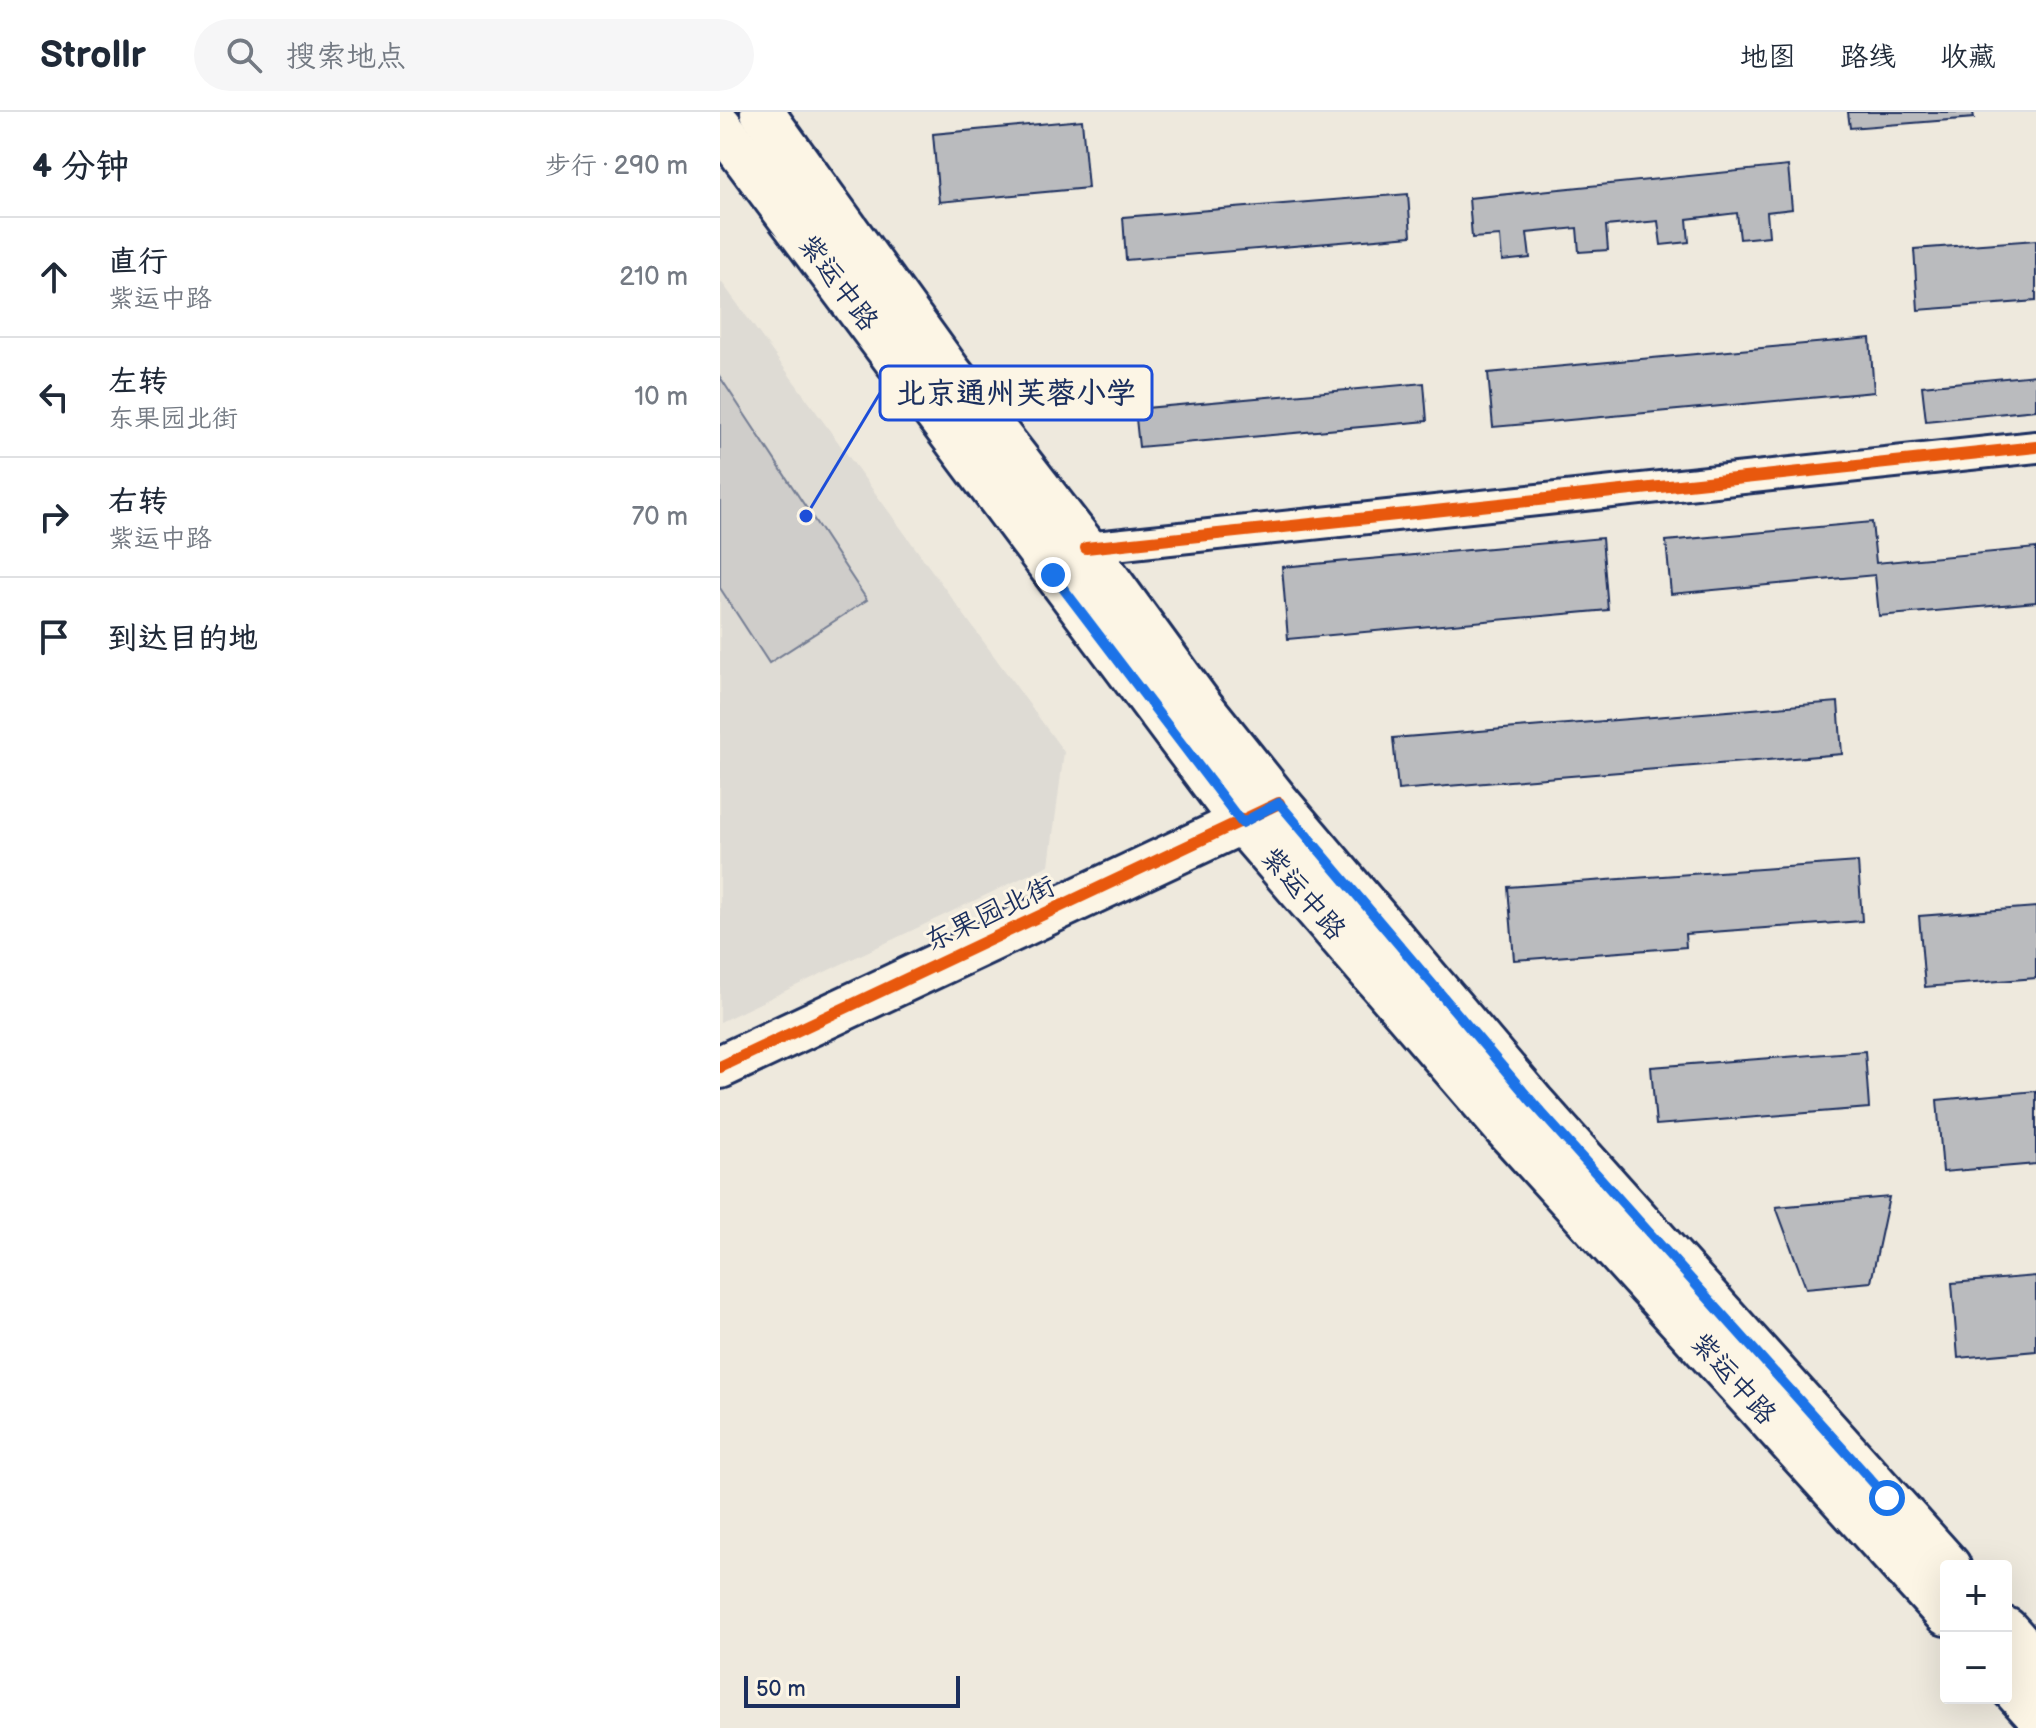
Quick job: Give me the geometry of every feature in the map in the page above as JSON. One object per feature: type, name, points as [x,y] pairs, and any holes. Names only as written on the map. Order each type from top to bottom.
[{"type":"main road","name":"紫运中路","points":[[762,112],[949,371],[1086,548],[1199,703],[1279,803],[1533,1103],[1944,1560]]},
{"type":"main road","name":"紫运中路","points":[[720,125],[1242,823],[1505,1128],[1940,1607]]},
{"type":"main road","name":"东果园北街","points":[[720,1067],[1279,803]]},
{"type":"main road","points":[[2009,1632],[2036,1662]]},
{"type":"main road","points":[[2012,1688],[2036,1714]]},
{"type":"street","points":[[1086,548],[2036,447]]},
{"type":"shaded area","points":[[720,280],[1064,752],[1049,865],[720,1022]]},
{"type":"shaded area","points":[[720,377],[867,600],[769,663],[720,588]]},
{"type":"building","points":[[1848,112],[1973,112],[1974,118],[1850,128]]},
{"type":"building","points":[[1082,120],[1088,188],[939,202],[933,134]]},
{"type":"building","points":[[1788,166],[1792,209],[1767,212],[1769,236],[1740,239],[1737,213],[1687,219],[1689,242],[1661,245],[1658,221],[1606,226],[1608,250],[1579,252],[1577,228],[1527,233],[1530,258],[1502,261],[1500,236],[1472,238],[1469,198]]},
{"type":"building","points":[[1408,194],[1411,236],[1126,260],[1123,217]]},
{"type":"building","points":[[2036,240],[2036,301],[1918,310],[1914,249]]},
{"type":"building","points":[[1870,338],[1874,392],[1493,427],[1488,373]]},
{"type":"building","points":[[2036,375],[2036,410],[1926,421],[1922,386]]},
{"type":"building","points":[[1424,383],[1427,421],[1139,447],[1135,409]]},
{"type":"building","points":[[1872,522],[1876,563],[2036,548],[2036,602],[1879,616],[1875,575],[1671,594],[1666,541]]},
{"type":"building","points":[[1602,538],[1608,610],[1288,639],[1282,567]]},
{"type":"building","points":[[1838,702],[1842,754],[1398,790],[1393,738]]},
{"type":"building","points":[[1858,862],[1862,921],[1685,934],[1686,947],[1514,960],[1508,887]]},
{"type":"building","points":[[2036,907],[2036,978],[1925,987],[1919,916]]},
{"type":"building","points":[[1865,1051],[1869,1108],[1656,1125],[1651,1067]]},
{"type":"building","points":[[2036,1091],[2036,1164],[1943,1172],[1937,1100]]},
{"type":"building","points":[[1889,1197],[1871,1282],[1806,1288],[1776,1207]]},
{"type":"building","points":[[2036,1276],[2036,1351],[1958,1358],[1952,1283]]},
{"type":"cycle path","points":[[1086,548],[2036,447]]},
{"type":"cycle path","points":[[720,1067],[1279,803]]},
{"type":"place","name":"北京通州芙蓉小学","points":[[806,516]]},
{"type":"route","points":[[1053,575],[1162,722],[1242,823],[1279,803],[1533,1103],[1887,1498]]}]
